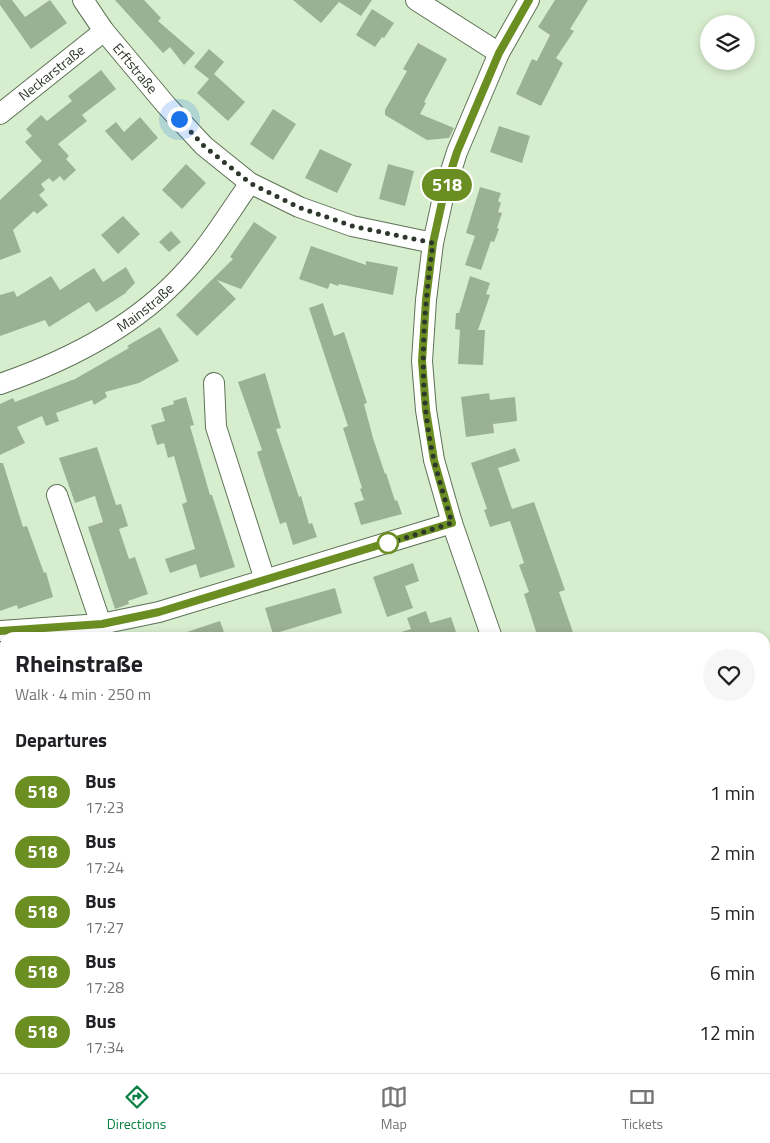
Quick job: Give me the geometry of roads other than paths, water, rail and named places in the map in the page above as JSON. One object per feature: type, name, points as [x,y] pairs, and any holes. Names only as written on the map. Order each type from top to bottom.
[{"type":"street","name":"Erftstraße","points":[[83,0],[104,31],[166,105],[204,146],[250,183],[298,207],[352,226],[433,243]]},
{"type":"street","points":[[416,0],[499,53]]},
{"type":"street","points":[[490,632],[452,523],[434,460],[426,410],[422,361],[426,300],[433,243],[444,193],[457,152],[499,53],[529,0]]},
{"type":"street","name":"Neckarstraße","points":[[0,114],[104,31]]},
{"type":"street","name":"Mainstraße","points":[[0,384],[35,372],[95,343],[147,308],[182,276],[212,238],[250,183]]},
{"type":"street","points":[[214,383],[216,428],[265,580]]},
{"type":"street","points":[[57,495],[102,624]]},
{"type":"street","points":[[0,631],[102,624],[159,612],[452,523]]}]
